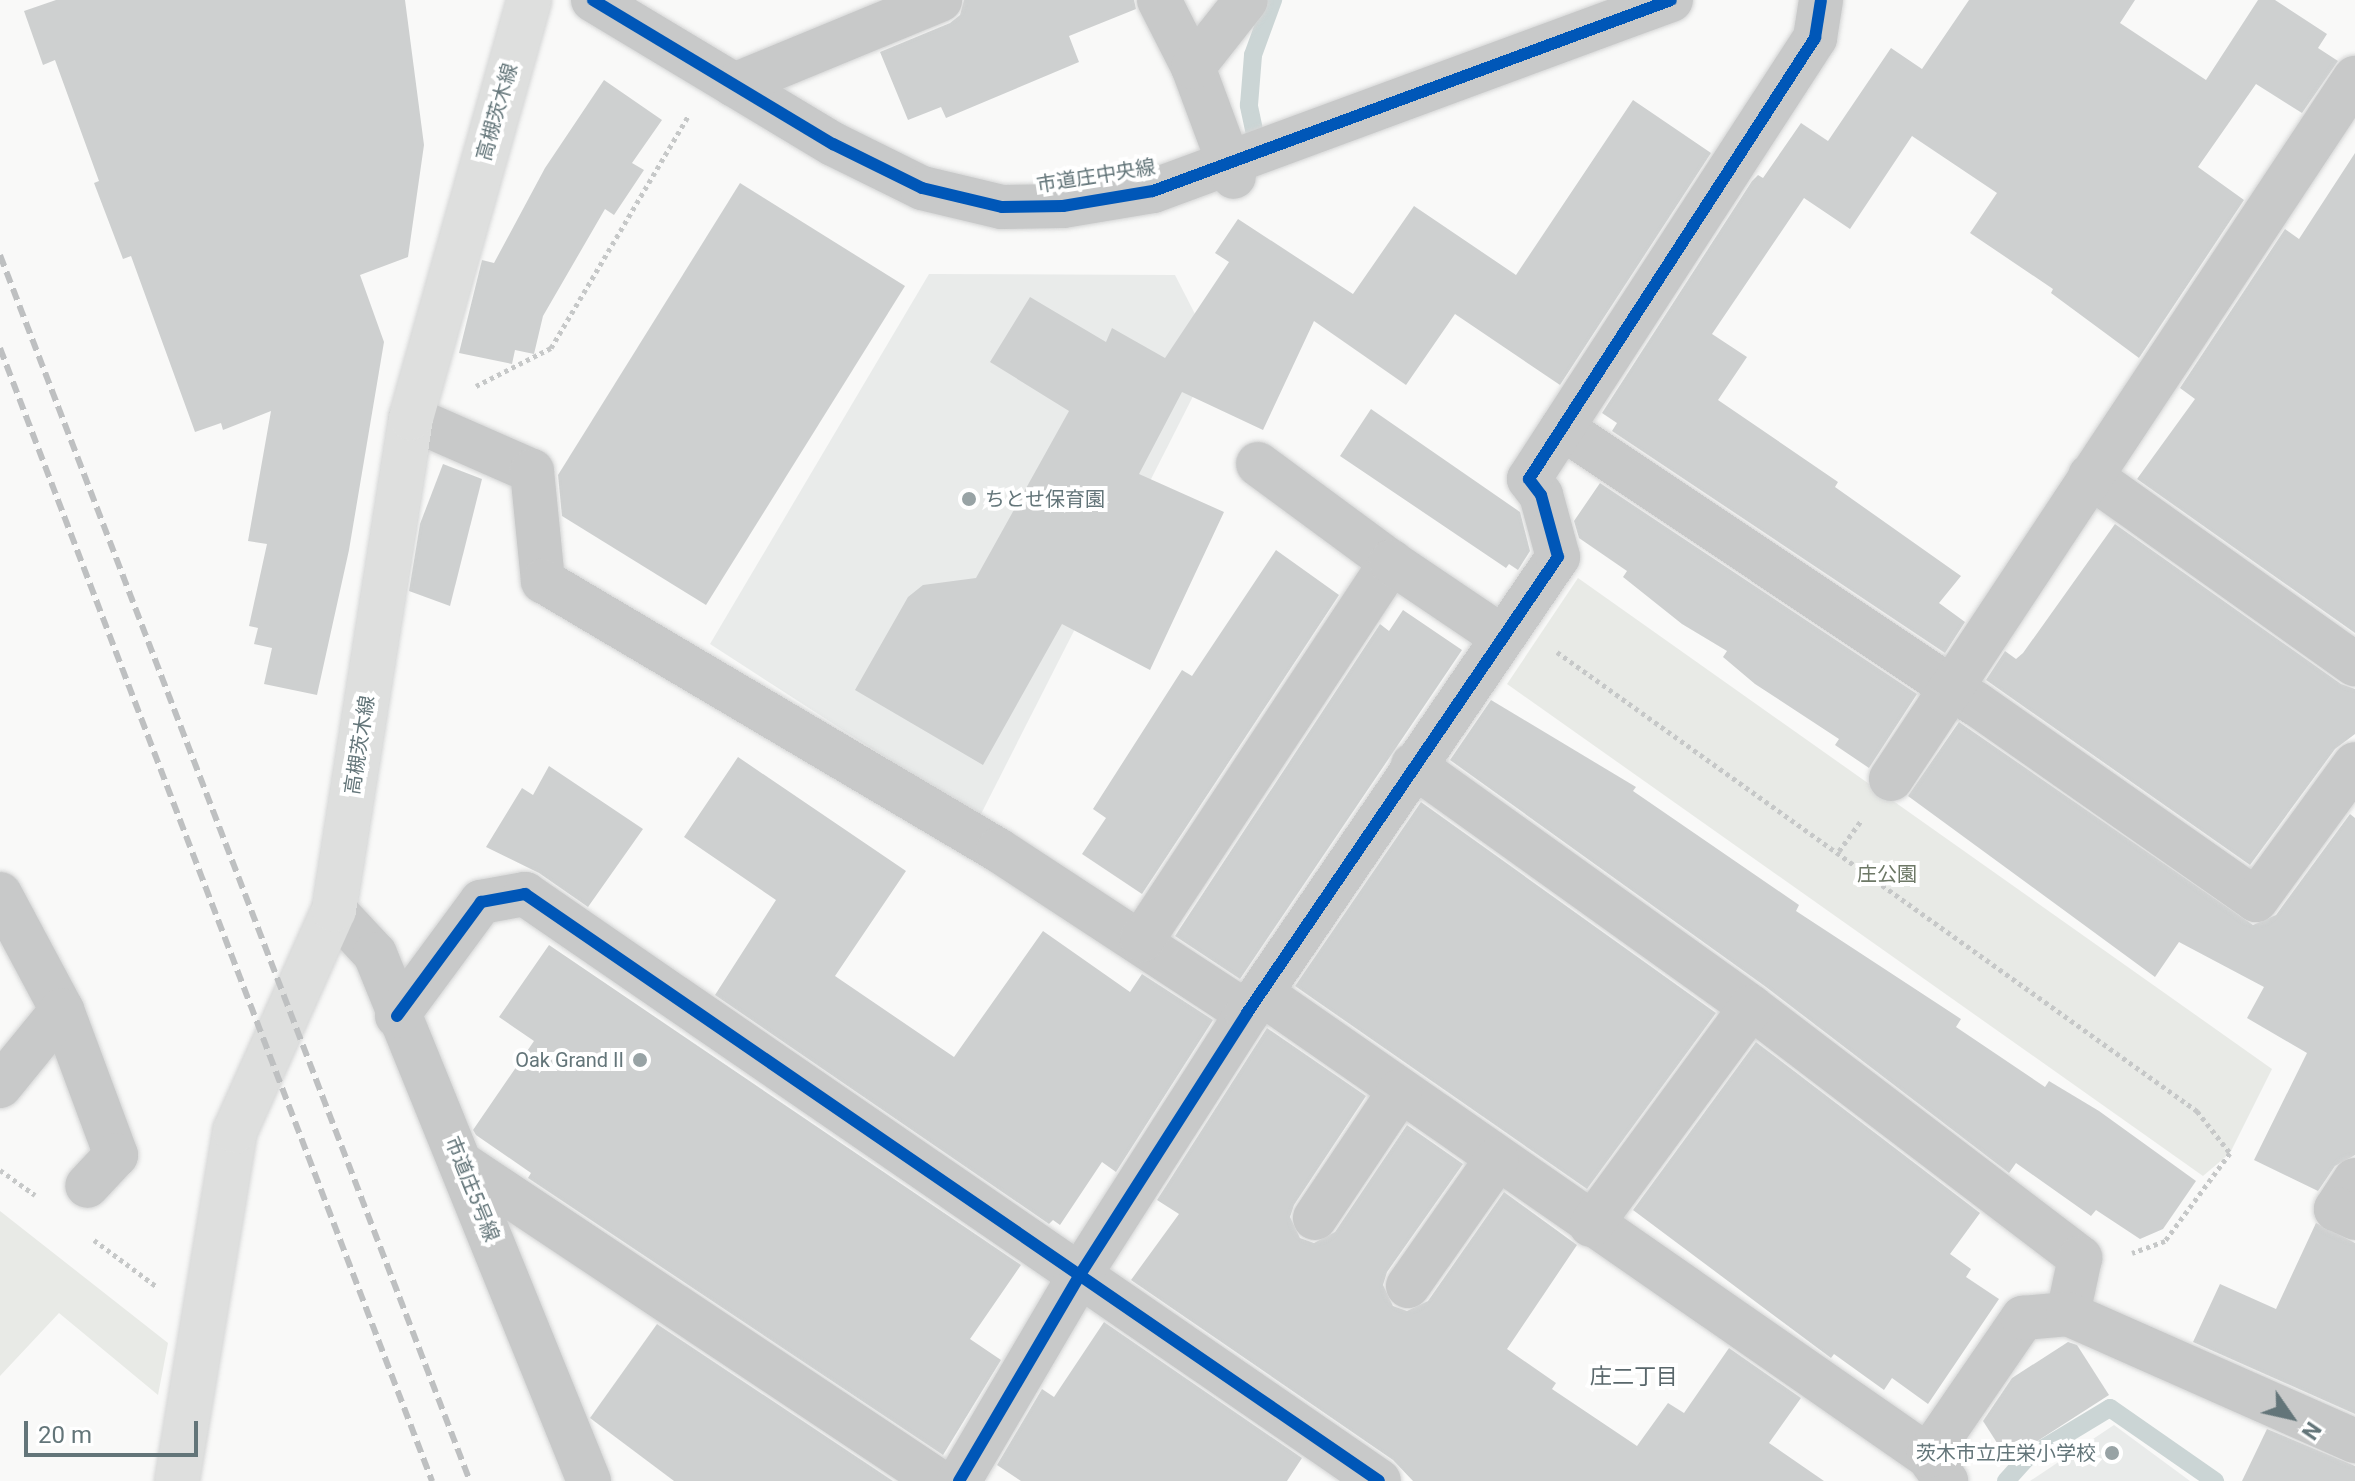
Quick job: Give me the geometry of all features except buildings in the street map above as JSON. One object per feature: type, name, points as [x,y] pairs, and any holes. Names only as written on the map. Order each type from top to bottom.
[{"type":"main road","name":"高槻茨木線","points":[[177,1481],[200,1319],[235,1131],[334,910],[411,418],[529,0]]},
{"type":"street","name":"市道庄中央線","points":[[593,0],[723,79],[922,188],[1002,207],[1063,206],[1153,191],[1232,171],[1671,0]]},
{"type":"street","points":[[723,79],[940,0]]},
{"type":"street","points":[[1159,0],[1193,67],[1232,171]]},
{"type":"street","points":[[1193,67],[1246,0]]},
{"type":"street","points":[[959,1481],[1081,1273],[1254,1003],[1413,765],[1558,557],[1541,495],[1529,479],[1815,38],[1821,0]]},
{"type":"street","points":[[1891,779],[1949,686],[2355,78]]},
{"type":"street","points":[[411,418],[532,471],[543,581],[1400,1091],[1937,1468],[2023,1318],[2068,1314],[2355,1441]]},
{"type":"street","points":[[1562,428],[1949,686],[2256,900],[2355,764]]},
{"type":"street","points":[[1258,464],[1391,562],[1508,630]]},
{"type":"street","points":[[2090,476],[2355,664]]},
{"type":"street","points":[[1142,940],[1391,562]]},
{"type":"street","points":[[1413,765],[1751,1007],[2080,1258],[2068,1314]]},
{"type":"street","points":[[0,894],[62,1010],[116,1155],[87,1186]]},
{"type":"street","points":[[397,1016],[481,902],[525,894],[1081,1273],[1379,1481]]},
{"type":"street","name":"市道庄5号線","points":[[334,910],[375,954],[397,1016],[462,1164],[589,1481]]},
{"type":"street","points":[[1591,1225],[1751,1007]]},
{"type":"street","points":[[0,1086],[62,1010]]},
{"type":"street","points":[[1315,1218],[1400,1091]]},
{"type":"street","points":[[1408,1286],[1497,1159]]},
{"type":"street","points":[[462,1164],[938,1481]]},
{"type":"street","points":[[2355,1180],[2336,1209],[2355,1218]]},
{"type":"path","points":[[411,418],[551,348],[723,79]]},
{"type":"path","points":[[1508,630],[2197,1111],[2230,1153],[2165,1241],[2078,1272]]},
{"type":"path","points":[[0,1170],[38,1198]]},
{"type":"path","points":[[88,1235],[200,1319]]},
{"type":"shaded area","name":"ちとせ保育園","points":[[929,274],[1175,275],[1215,353],[979,818],[710,644]]},
{"type":"shaded area","name":"茨木市立庄栄小学校","points":[[2114,1425],[2190,1481],[2030,1481]]},
{"type":"green space","name":"庄公園","points":[[1578,578],[2272,1069],[2230,1153],[2203,1176],[1507,684]]},
{"type":"green space","points":[[0,1211],[168,1343],[158,1395],[59,1313],[0,1376]]},
{"type":"waterway","points":[[1257,144],[1249,105],[1253,55],[1273,0]]},
{"type":"waterway","points":[[2006,1481],[2027,1458],[2110,1408],[2215,1481]]},
{"type":"railway","points":[[0,255],[470,1481]]},
{"type":"railway","points":[[0,348],[432,1481]]},
{"type":"cycle path","points":[[593,0],[833,144],[922,188],[1002,207],[1063,206],[1153,191],[1671,0]]},
{"type":"cycle path","points":[[959,1481],[1081,1273],[1247,1013],[1558,557],[1541,495],[1529,479],[1815,38],[1821,0]]},
{"type":"cycle path","points":[[397,1016],[481,902],[525,894],[1379,1481]]},
{"type":"place","name":"ちとせ保育園","points":[[969,499]]},
{"type":"place","name":"Oak Grand II","points":[[640,1060]]},
{"type":"place","name":"茨木市立庄栄小学校","points":[[2112,1453]]},
{"type":"district","name":"庄二丁目","points":[[1634,1377]]}]
